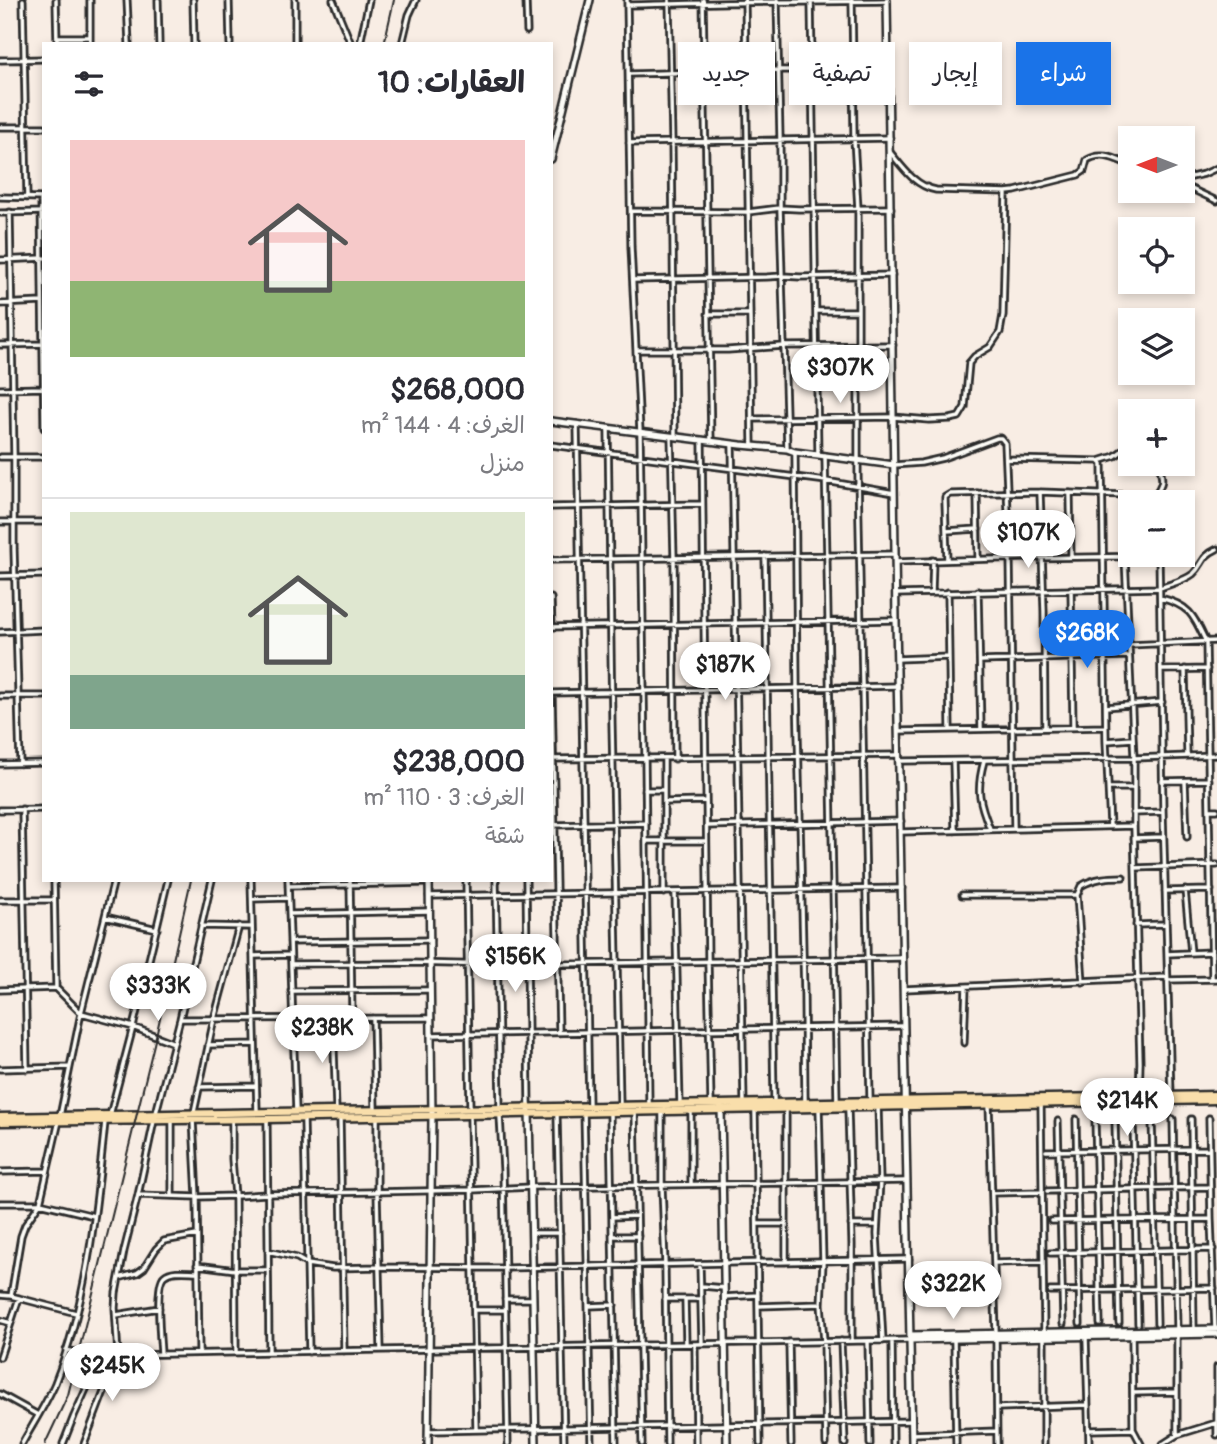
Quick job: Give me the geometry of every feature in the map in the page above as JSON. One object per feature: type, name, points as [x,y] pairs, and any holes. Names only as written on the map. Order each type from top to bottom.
[{"type":"main road","points":[[721,1107],[870,1101],[1041,1104],[1171,1096],[1217,1098]]},
{"type":"main road","points":[[529,1111],[557,1112],[649,1105],[755,1109],[906,1103],[1217,1098]]},
{"type":"main road","points":[[155,1117],[172,1120],[257,1113],[610,1112],[711,1107]]},
{"type":"main road","points":[[0,1120],[108,1117],[267,1119],[338,1114]]},
{"type":"street","points":[[23,0],[27,198]]},
{"type":"street","points":[[56,0],[57,42]]},
{"type":"street","points":[[90,0],[90,42]]},
{"type":"street","points":[[127,0],[129,42]]},
{"type":"street","points":[[158,0],[159,42]]},
{"type":"street","points":[[193,0],[194,42]]},
{"type":"street","points":[[229,0],[230,42]]},
{"type":"street","points":[[295,0],[295,42]]},
{"type":"street","points":[[333,0],[350,42]]},
{"type":"street","points":[[360,42],[369,0]]},
{"type":"street","points":[[402,42],[416,0]]},
{"type":"street","points":[[526,0],[527,31]]},
{"type":"street","points":[[553,151],[590,0]]},
{"type":"street","points":[[777,0],[787,449]]},
{"type":"street","points":[[649,1105],[640,432],[629,143],[628,2],[887,0],[888,42]]},
{"type":"street","points":[[811,1],[812,42]]},
{"type":"street","points":[[852,1],[853,42]]},
{"type":"street","points":[[669,2],[674,350],[671,461],[676,759]]},
{"type":"street","points":[[703,2],[703,42]]},
{"type":"street","points":[[745,2],[746,42]]},
{"type":"street","points":[[57,37],[90,37]]},
{"type":"street","points":[[0,60],[42,59]]},
{"type":"street","points":[[775,70],[789,70]]},
{"type":"street","points":[[629,74],[678,73]]},
{"type":"street","points":[[704,105],[710,441]]},
{"type":"street","points":[[746,105],[752,447]]},
{"type":"street","points":[[813,105],[817,418],[826,481],[837,1102]]},
{"type":"street","points":[[854,105],[858,209],[858,486],[870,1101]]},
{"type":"street","points":[[889,105],[912,1444]]},
{"type":"street","points":[[0,127],[42,127]]},
{"type":"street","points":[[629,143],[890,138]]},
{"type":"street","points":[[890,151],[911,176],[928,188],[1006,192],[1079,175],[1084,171],[1087,160],[1098,155],[1118,160]]},
{"type":"street","points":[[1195,176],[1217,168]]},
{"type":"street","points":[[1195,191],[1217,201]]},
{"type":"street","points":[[752,419],[959,417],[965,407],[969,363],[990,347],[1000,332],[1003,315],[1006,192]]},
{"type":"street","points":[[0,197],[42,198],[42,258],[0,260]]},
{"type":"street","points":[[631,211],[748,212],[780,208],[891,208]]},
{"type":"street","points":[[10,212],[13,522],[20,764]]},
{"type":"street","points":[[0,213],[42,212]]},
{"type":"street","points":[[633,280],[783,275],[892,275]]},
{"type":"street","points":[[0,304],[42,302]]},
{"type":"street","points":[[816,312],[858,312]]},
{"type":"street","points":[[708,314],[750,314]]},
{"type":"street","points":[[0,345],[42,344]]},
{"type":"street","points":[[636,350],[893,345]]},
{"type":"street","points":[[817,379],[859,380]]},
{"type":"street","points":[[0,389],[42,388]]},
{"type":"street","points":[[553,421],[752,447],[787,449],[894,465],[930,462],[1001,438],[1005,443],[1008,492],[1014,829]]},
{"type":"street","points":[[577,424],[588,1032],[586,1186],[591,1444]]},
{"type":"street","points":[[608,428],[620,1106]]},
{"type":"street","points":[[702,440],[711,1107]]},
{"type":"street","points":[[732,444],[744,1104]]},
{"type":"street","points":[[553,445],[826,481],[894,493]]},
{"type":"street","points":[[794,452],[805,1103]]},
{"type":"street","points":[[1006,459],[1100,461],[1118,454]]},
{"type":"street","points":[[0,457],[42,457]]},
{"type":"street","points":[[1100,461],[1110,827]]},
{"type":"street","points":[[977,492],[978,559]]},
{"type":"street","points":[[1040,492],[1045,728]]},
{"type":"street","points":[[947,560],[945,497],[950,494],[1040,492],[1118,495]]},
{"type":"street","points":[[1070,493],[1071,557]]},
{"type":"street","points":[[553,507],[702,504]]},
{"type":"street","points":[[0,522],[42,522]]},
{"type":"street","points":[[1041,528],[1070,529]]},
{"type":"street","points":[[946,531],[978,529]]},
{"type":"street","points":[[896,594],[1160,588],[1188,578],[1207,554],[1217,549]]},
{"type":"street","points":[[553,561],[895,554]]},
{"type":"street","points":[[765,556],[774,1104]]},
{"type":"street","points":[[896,562],[1118,556]]},
{"type":"street","points":[[932,593],[933,560]]},
{"type":"street","points":[[1122,1100],[1123,1093],[1134,1090],[1139,1084],[1140,1063],[1133,826],[1134,758],[1125,567]]},
{"type":"street","points":[[1159,567],[1161,757],[1171,1096]]},
{"type":"street","points":[[0,576],[42,575]]},
{"type":"street","points":[[1070,589],[1073,728]]},
{"type":"street","points":[[948,592],[950,729]]},
{"type":"street","points":[[978,592],[981,729]]},
{"type":"street","points":[[904,989],[1139,979],[1214,979],[1211,952],[1206,642],[1192,615],[1184,607],[1160,598]]},
{"type":"street","points":[[553,627],[896,620]]},
{"type":"street","points":[[0,632],[42,630]]},
{"type":"street","points":[[1129,645],[1217,641]]},
{"type":"street","points":[[980,661],[1129,656]]},
{"type":"street","points":[[897,659],[949,657]]},
{"type":"street","points":[[1185,669],[1187,756]]},
{"type":"street","points":[[1161,670],[1207,669]]},
{"type":"street","points":[[553,693],[898,686]]},
{"type":"street","points":[[0,696],[42,696]]},
{"type":"street","points":[[1106,707],[1162,702]]},
{"type":"street","points":[[899,731],[1106,727]]},
{"type":"street","points":[[1107,741],[1132,739]]},
{"type":"street","points":[[559,1033],[553,759],[864,755],[984,761],[1217,755]]},
{"type":"street","points":[[664,758],[664,892]]},
{"type":"street","points":[[953,761],[955,831]]},
{"type":"street","points":[[984,761],[979,790],[980,804],[990,829]]},
{"type":"street","points":[[0,764],[42,763]]},
{"type":"street","points":[[1162,781],[1209,780]]},
{"type":"street","points":[[1185,781],[1187,837]]},
{"type":"street","points":[[1109,788],[1133,788]]},
{"type":"street","points":[[645,790],[665,790]]},
{"type":"street","points":[[665,802],[706,801]]},
{"type":"street","points":[[23,809],[27,1069]]},
{"type":"street","points":[[0,810],[42,809]]},
{"type":"street","points":[[1209,810],[1217,810]]},
{"type":"street","points":[[1133,813],[1163,812]]},
{"type":"street","points":[[706,826],[901,821]]},
{"type":"street","points":[[553,825],[646,823]]},
{"type":"street","points":[[901,832],[1133,826]]},
{"type":"street","points":[[1134,838],[1163,837]]},
{"type":"street","points":[[646,841],[706,841]]},
{"type":"street","points":[[1135,868],[1217,866]]},
{"type":"street","points":[[1083,982],[1077,895],[1081,886],[1088,881],[1123,877]]},
{"type":"street","points":[[54,882],[56,988],[80,1013],[133,1027],[174,1043]]},
{"type":"street","points":[[11,1296],[25,1225],[40,1203],[80,1013],[114,882]]},
{"type":"street","points":[[22,1444],[54,1385],[76,1313],[95,1216],[108,1117],[133,1027],[168,882]]},
{"type":"street","points":[[84,1444],[118,1355],[116,1293],[124,1251],[212,882]]},
{"type":"street","points":[[251,882],[257,1113]]},
{"type":"street","points":[[296,1113],[288,883],[429,882],[432,1112],[428,1444]]},
{"type":"street","points":[[466,882],[476,1429]]},
{"type":"street","points":[[496,882],[508,1444]]},
{"type":"street","points":[[526,882],[536,1444]]},
{"type":"street","points":[[350,883],[352,1018]]},
{"type":"street","points":[[429,896],[902,888]]},
{"type":"street","points":[[1185,890],[1191,953]]},
{"type":"street","points":[[1165,891],[1211,890]]},
{"type":"street","points":[[676,892],[680,1105]]},
{"type":"street","points":[[962,895],[1077,895]]},
{"type":"street","points":[[251,899],[289,898]]},
{"type":"street","points":[[0,900],[54,900]]},
{"type":"street","points":[[289,914],[429,911]]},
{"type":"street","points":[[105,917],[157,929]]},
{"type":"street","points":[[1211,922],[1217,922]]},
{"type":"street","points":[[1136,925],[1166,924]]},
{"type":"street","points":[[201,926],[253,927]]},
{"type":"street","points":[[199,1352],[193,1117],[214,1020],[239,926]]},
{"type":"street","points":[[290,942],[430,940]]},
{"type":"street","points":[[1167,954],[1211,952]]},
{"type":"street","points":[[254,956],[290,955]]},
{"type":"street","points":[[291,964],[497,965],[904,958]]},
{"type":"street","points":[[964,1043],[966,987]]},
{"type":"street","points":[[0,990],[56,988]]},
{"type":"street","points":[[291,991],[430,990]]},
{"type":"street","points":[[332,1018],[342,1192],[344,1351]]},
{"type":"street","points":[[373,1018],[381,1350]]},
{"type":"street","points":[[180,1019],[431,1018]]},
{"type":"street","points":[[431,1035],[905,1026]]},
{"type":"street","points":[[208,1045],[256,1044]]},
{"type":"street","points":[[0,1069],[70,1067]]},
{"type":"street","points":[[199,1087],[256,1086]]},
{"type":"street","points":[[989,1104],[997,1444]]},
{"type":"street","points":[[1041,1104],[1044,1191],[1044,1444]]},
{"type":"street","points":[[878,1106],[880,1181],[877,1234],[883,1341]]},
{"type":"street","points":[[721,1107],[727,1444]]},
{"type":"street","points":[[819,1107],[823,1262],[821,1304],[827,1444]]},
{"type":"street","points":[[848,1107],[852,1341]]},
{"type":"street","points":[[786,1108],[786,1262]]},
{"type":"street","points":[[755,1109],[760,1444]]},
{"type":"street","points":[[691,1110],[691,1184]]},
{"type":"street","points":[[635,1111],[642,1444]]},
{"type":"street","points":[[662,1111],[667,1444]]},
{"type":"street","points":[[557,1112],[564,1444]]},
{"type":"street","points":[[610,1112],[616,1444]]},
{"type":"street","points":[[304,1118],[309,1352]]},
{"type":"street","points":[[1152,1118],[1157,1324]]},
{"type":"street","points":[[1209,1118],[1216,1331]]},
{"type":"street","points":[[232,1119],[236,1352]]},
{"type":"street","points":[[267,1119],[269,1352]]},
{"type":"street","points":[[1076,1119],[1080,1324]]},
{"type":"street","points":[[1095,1119],[1100,1324]]},
{"type":"street","points":[[1115,1119],[1119,1323]]},
{"type":"street","points":[[1173,1119],[1177,1435]]},
{"type":"street","points":[[1191,1119],[1194,1330]]},
{"type":"street","points":[[172,1120],[172,1196]]},
{"type":"street","points":[[1133,1120],[1138,1324]]},
{"type":"street","points":[[1058,1121],[1063,1324]]},
{"type":"street","points":[[1046,1151],[1209,1149]]},
{"type":"street","points":[[0,1172],[47,1171]]},
{"type":"street","points":[[138,1195],[197,1197],[531,1187],[908,1181]]},
{"type":"street","points":[[992,1193],[1210,1187]]},
{"type":"street","points":[[0,1203],[40,1203],[95,1216]]},
{"type":"street","points":[[612,1217],[638,1216]]},
{"type":"street","points":[[1051,1221],[1212,1219]]},
{"type":"street","points":[[757,1224],[786,1224]]},
{"type":"street","points":[[851,1225],[878,1226]]},
{"type":"street","points":[[532,1233],[560,1233]]},
{"type":"street","points":[[119,1278],[144,1268],[164,1241],[197,1235]]},
{"type":"street","points":[[613,1236],[638,1236]]},
{"type":"street","points":[[1050,1253],[1213,1249]]},
{"type":"street","points":[[268,1251],[326,1268],[505,1269],[909,1259]]},
{"type":"street","points":[[994,1263],[1043,1262]]},
{"type":"street","points":[[700,1264],[702,1344]]},
{"type":"street","points":[[197,1265],[236,1270],[269,1270]]},
{"type":"street","points":[[161,1353],[160,1283],[164,1276],[172,1272],[197,1272]]},
{"type":"street","points":[[701,1286],[724,1287]]},
{"type":"street","points":[[1050,1291],[1214,1288]]},
{"type":"street","points":[[0,1295],[76,1313]]},
{"type":"street","points":[[724,1297],[758,1295]]},
{"type":"street","points":[[0,1357],[19,1298]]},
{"type":"street","points":[[505,1299],[533,1298]]},
{"type":"street","points":[[665,1299],[701,1299]]},
{"type":"street","points":[[685,1299],[686,1345]]},
{"type":"street","points":[[759,1306],[821,1304]]},
{"type":"street","points":[[589,1306],[614,1305]]},
{"type":"street","points":[[116,1315],[159,1308]]},
{"type":"street","points":[[474,1310],[505,1310]]},
{"type":"street","points":[[0,1320],[11,1323]]},
{"type":"street","points":[[1044,1335],[1216,1331]]},
{"type":"street","points":[[66,1350],[118,1355],[309,1352],[892,1341],[910,1338],[1216,1331]]},
{"type":"street","points":[[1132,1335],[1133,1429],[1142,1444]]},
{"type":"street","points":[[910,1338],[996,1336]]},
{"type":"street","points":[[1086,1336],[1089,1444]]},
{"type":"street","points":[[954,1339],[956,1444]]},
{"type":"street","points":[[868,1341],[870,1444]]},
{"type":"street","points":[[892,1341],[893,1444]]},
{"type":"street","points":[[789,1342],[791,1444]]},
{"type":"street","points":[[841,1342],[845,1444]]},
{"type":"street","points":[[695,1344],[696,1444]]},
{"type":"street","points":[[63,1444],[102,1354]]},
{"type":"street","points":[[1217,1367],[1217,1435]]},
{"type":"street","points":[[1133,1393],[1177,1392]]},
{"type":"street","points":[[0,1394],[38,1416]]},
{"type":"street","points":[[998,1408],[1088,1405]]},
{"type":"street","points":[[429,1431],[912,1421]]},
{"type":"street","points":[[1163,1444],[1177,1435],[1216,1423]]},
{"type":"street","points":[[1089,1430],[1133,1429]]},
{"type":"street","points":[[912,1434],[997,1431]]},
{"type":"railway","points":[[384,42],[394,0]]},
{"type":"railway","points":[[45,1444],[68,1395],[156,1036],[191,882]]}]
